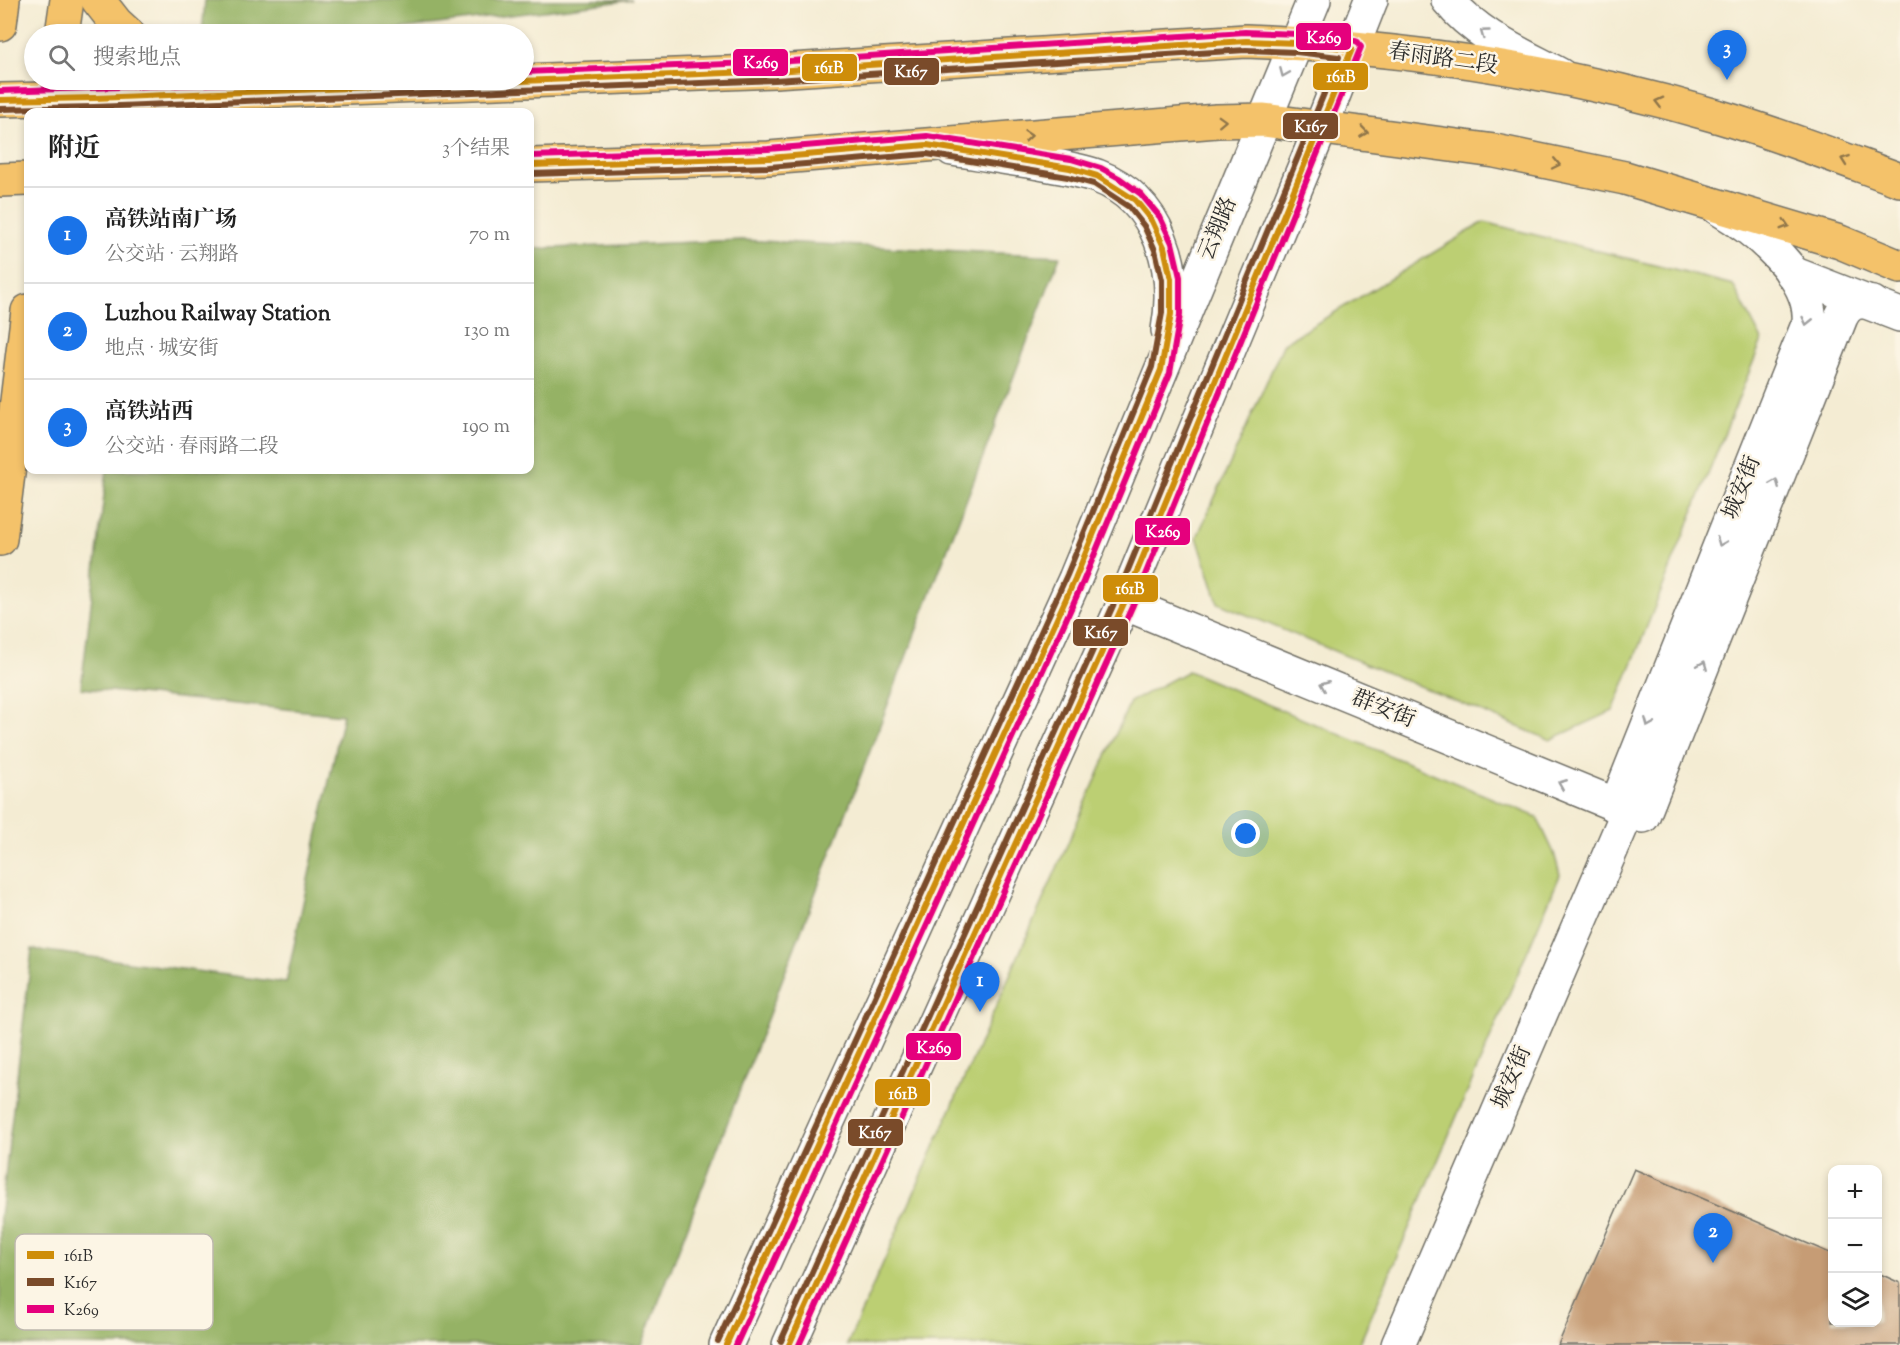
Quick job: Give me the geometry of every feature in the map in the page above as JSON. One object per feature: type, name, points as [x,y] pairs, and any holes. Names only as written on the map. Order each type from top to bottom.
[{"type":"main road","points":[[0,24],[3,0]]},
{"type":"main road","points":[[63,24],[67,0]]},
{"type":"main road","points":[[98,0],[119,24]]},
{"type":"main road","name":"春雨路二段","points":[[534,80],[775,70],[1246,41],[1297,43],[1498,67],[1572,81],[1719,117],[1900,180]]},
{"type":"main road","points":[[246,90],[308,90]]},
{"type":"main road","name":"春雨路二段","points":[[0,100],[308,90]]},
{"type":"main road","points":[[534,165],[769,158],[1216,121],[1264,120],[1495,151],[1625,178],[1840,242],[1900,267]]},
{"type":"main road","points":[[0,180],[24,179]]},
{"type":"main road","points":[[0,539],[9,397],[24,329]]},
{"type":"street","name":"云翔路","points":[[726,1345],[1075,579],[1314,0]]},
{"type":"street","points":[[789,1345],[1124,603],[1321,127],[1371,0]]},
{"type":"street","points":[[1448,0],[1467,20],[1488,36],[1572,81]]},
{"type":"street","points":[[927,145],[1070,168],[1097,176],[1135,200],[1152,220],[1164,247],[1171,279],[1171,314],[1161,370]]},
{"type":"street","name":"城安街","points":[[1629,811],[1809,322],[1808,302],[1792,273],[1769,245],[1736,218],[1708,203]]},
{"type":"street","points":[[1792,273],[1887,309]]},
{"type":"street","name":"城安街","points":[[1398,1345],[1841,316],[1844,310],[1854,303],[1866,302],[1887,309]]},
{"type":"street","name":"群安街","points":[[1124,603],[1629,811]]},
{"type":"green space","points":[[205,0],[632,0],[438,24],[203,24]]},
{"type":"green space","points":[[1484,222],[1733,285],[1762,340],[1613,711],[1550,740],[1218,603],[1197,537],[1284,343]]},
{"type":"green space","points":[[742,240],[1060,256],[642,1345],[0,1345],[0,1219],[32,949],[286,983],[343,715],[81,688],[107,474],[534,474],[534,249]]},
{"type":"green space","points":[[1188,671],[1537,817],[1554,853],[1560,875],[1359,1345],[847,1345],[1130,702]]},
{"type":"building","points":[[1634,1169],[1828,1252],[1828,1327],[1882,1327],[1882,1275],[1900,1283],[1900,1345],[1558,1345]]},
{"type":"transit line","name":"K269","points":[[534,72],[775,62],[1245,32],[1298,34],[1353,40],[1361,47],[1132,607],[799,1345]]},
{"type":"transit line","name":"161B","points":[[534,81],[775,71],[1246,41],[1297,43],[1352,49],[1124,603],[789,1345]]},
{"type":"transit line","name":"K167","points":[[534,90],[775,80],[1246,50],[1339,57],[1116,599],[781,1341]]},
{"type":"transit line","name":"K269","points":[[0,91],[30,90]]},
{"type":"transit line","name":"161B","points":[[0,100],[296,90]]},
{"type":"transit line","name":"K167","points":[[47,108],[523,90]]},
{"type":"transit line","name":"K167","points":[[0,109],[24,108]]},
{"type":"transit line","name":"K269","points":[[534,156],[768,149],[927,136],[1071,159],[1101,168],[1141,194],[1160,217],[1172,243],[1180,277],[1180,315],[1170,373],[1083,582],[736,1345]]},
{"type":"transit line","name":"161B","points":[[534,165],[769,158],[927,145],[1070,168],[1097,176],[1135,200],[1152,221],[1164,247],[1171,279],[1171,314],[1161,370],[1075,579],[726,1345]]},
{"type":"transit line","name":"K167","points":[[534,174],[769,167],[927,154],[1068,177],[1094,184],[1129,207],[1144,226],[1155,250],[1162,280],[1162,313],[1152,367],[1067,575],[718,1341]]},
{"type":"place","name":"高铁站西","points":[[1727,80]]},
{"type":"place","name":"高铁站南广场","points":[[980,1012]]},
{"type":"place","name":"Luzhou Railway Station","points":[[1713,1263]]}]
